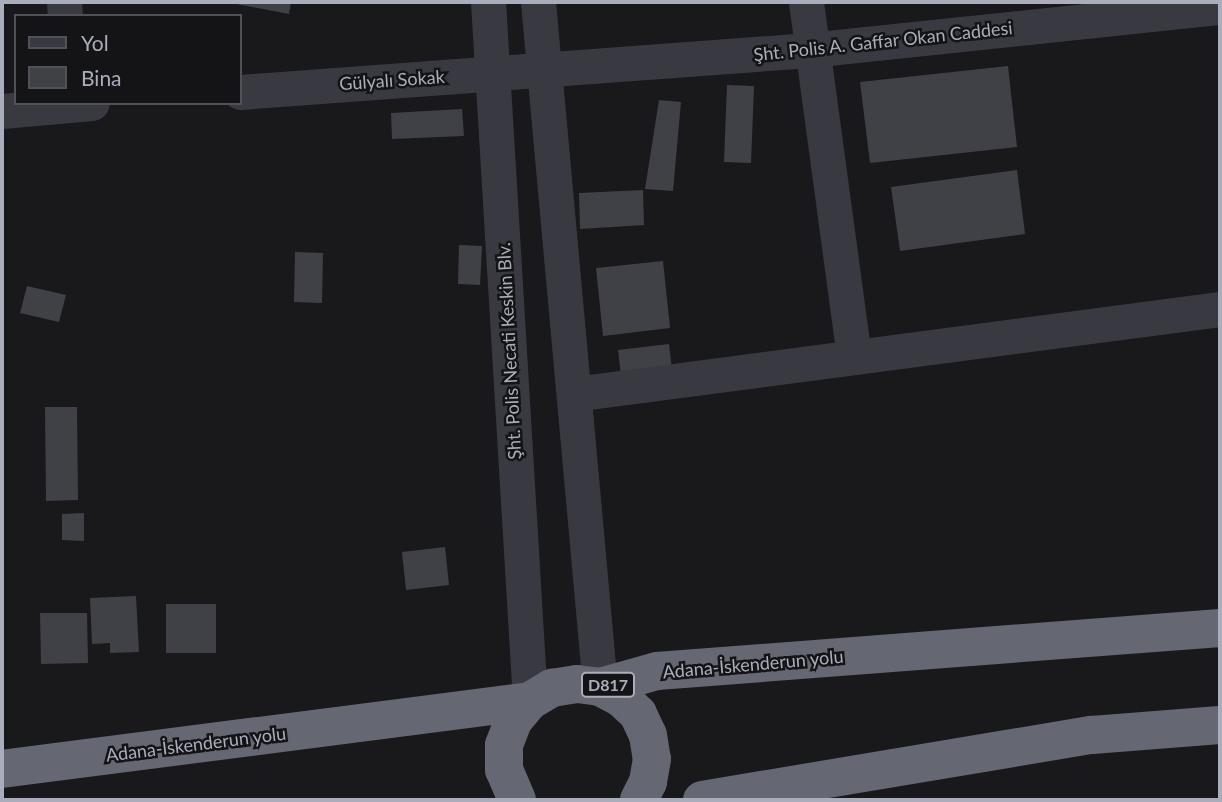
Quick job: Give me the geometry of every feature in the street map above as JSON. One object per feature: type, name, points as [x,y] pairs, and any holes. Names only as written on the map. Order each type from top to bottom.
[{"type":"highway","name":"Adana-İskenderun yolu","points":[[2,769],[530,701],[552,688],[577,684],[600,687],[657,671],[1220,628]]},
{"type":"highway","points":[[600,687],[629,706],[648,736],[652,759],[648,782],[639,800]]},
{"type":"highway","points":[[517,800],[504,770],[504,745],[513,721],[530,701]]},
{"type":"highway","points":[[702,800],[1092,735],[1220,725]]},
{"type":"street","name":"Şht. Polis Necati Keskin Blv.","points":[[488,2],[530,701]]},
{"type":"street","points":[[538,2],[600,687]]},
{"type":"street","points":[[806,2],[809,50],[854,357]]},
{"type":"street","name":"Şht. Polis A. Gaffar Okan Caddesi","points":[[545,69],[809,50],[1220,7]]},
{"type":"street","name":"Gülyalı Sokak","points":[[242,92],[545,69]]},
{"type":"street","points":[[2,111],[66,105]]},
{"type":"street","points":[[574,394],[1220,309]]},
{"type":"building","points":[[226,2],[291,2],[289,14]]},
{"type":"building","points":[[1008,66],[1017,147],[870,163],[860,82]]},
{"type":"building","points":[[727,85],[754,86],[751,163],[724,162]]},
{"type":"building","points":[[659,100],[681,102],[673,191],[645,189]]},
{"type":"building","points":[[462,109],[464,136],[392,139],[391,113]]},
{"type":"building","points":[[1017,170],[1025,234],[900,251],[891,187]]},
{"type":"building","points":[[643,190],[644,225],[580,229],[579,193]]},
{"type":"building","points":[[459,245],[482,246],[480,285],[458,284]]},
{"type":"building","points":[[295,252],[323,253],[322,303],[294,302]]},
{"type":"building","points":[[663,261],[670,328],[603,336],[596,268]]},
{"type":"building","points":[[27,286],[66,295],[59,322],[20,313]]},
{"type":"building","points":[[669,344],[673,378],[622,384],[618,350]]},
{"type":"building","points":[[45,407],[77,407],[78,500],[46,501]]},
{"type":"building","points":[[84,513],[84,541],[62,540],[62,514]]},
{"type":"building","points":[[445,547],[449,585],[406,590],[402,552]]},
{"type":"building","points":[[136,596],[139,652],[110,653],[110,643],[92,644],[90,598]]},
{"type":"building","points":[[166,604],[216,604],[216,653],[166,653]]},
{"type":"building","points":[[40,613],[87,613],[88,663],[41,664]]}]
